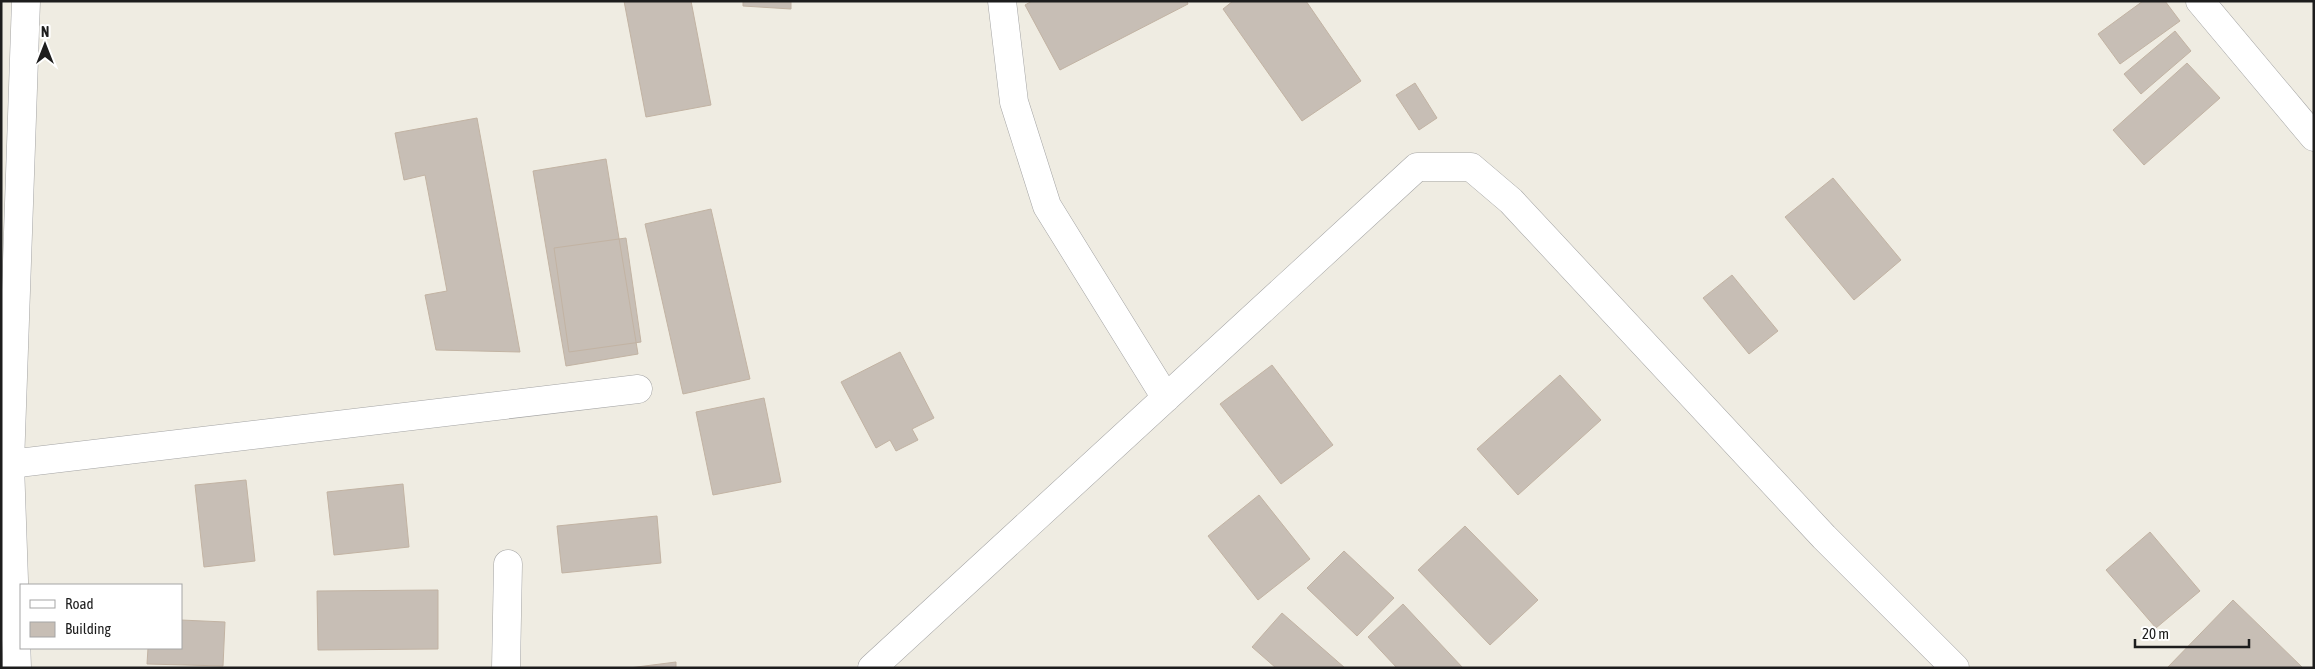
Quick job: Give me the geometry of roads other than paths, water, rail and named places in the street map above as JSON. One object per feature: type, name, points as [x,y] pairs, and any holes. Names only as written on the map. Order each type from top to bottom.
[{"type":"street","points":[[17,668],[10,464],[26,1]]},
{"type":"street","points":[[1002,1],[1014,102],[1047,206],[1166,398]]},
{"type":"street","points":[[2200,1],[2314,137]]},
{"type":"street","points":[[872,668],[1417,167],[1471,167],[1511,200],[1824,538],[1955,668]]},
{"type":"street","points":[[10,464],[638,389]]},
{"type":"street","points":[[506,668],[508,564]]}]
